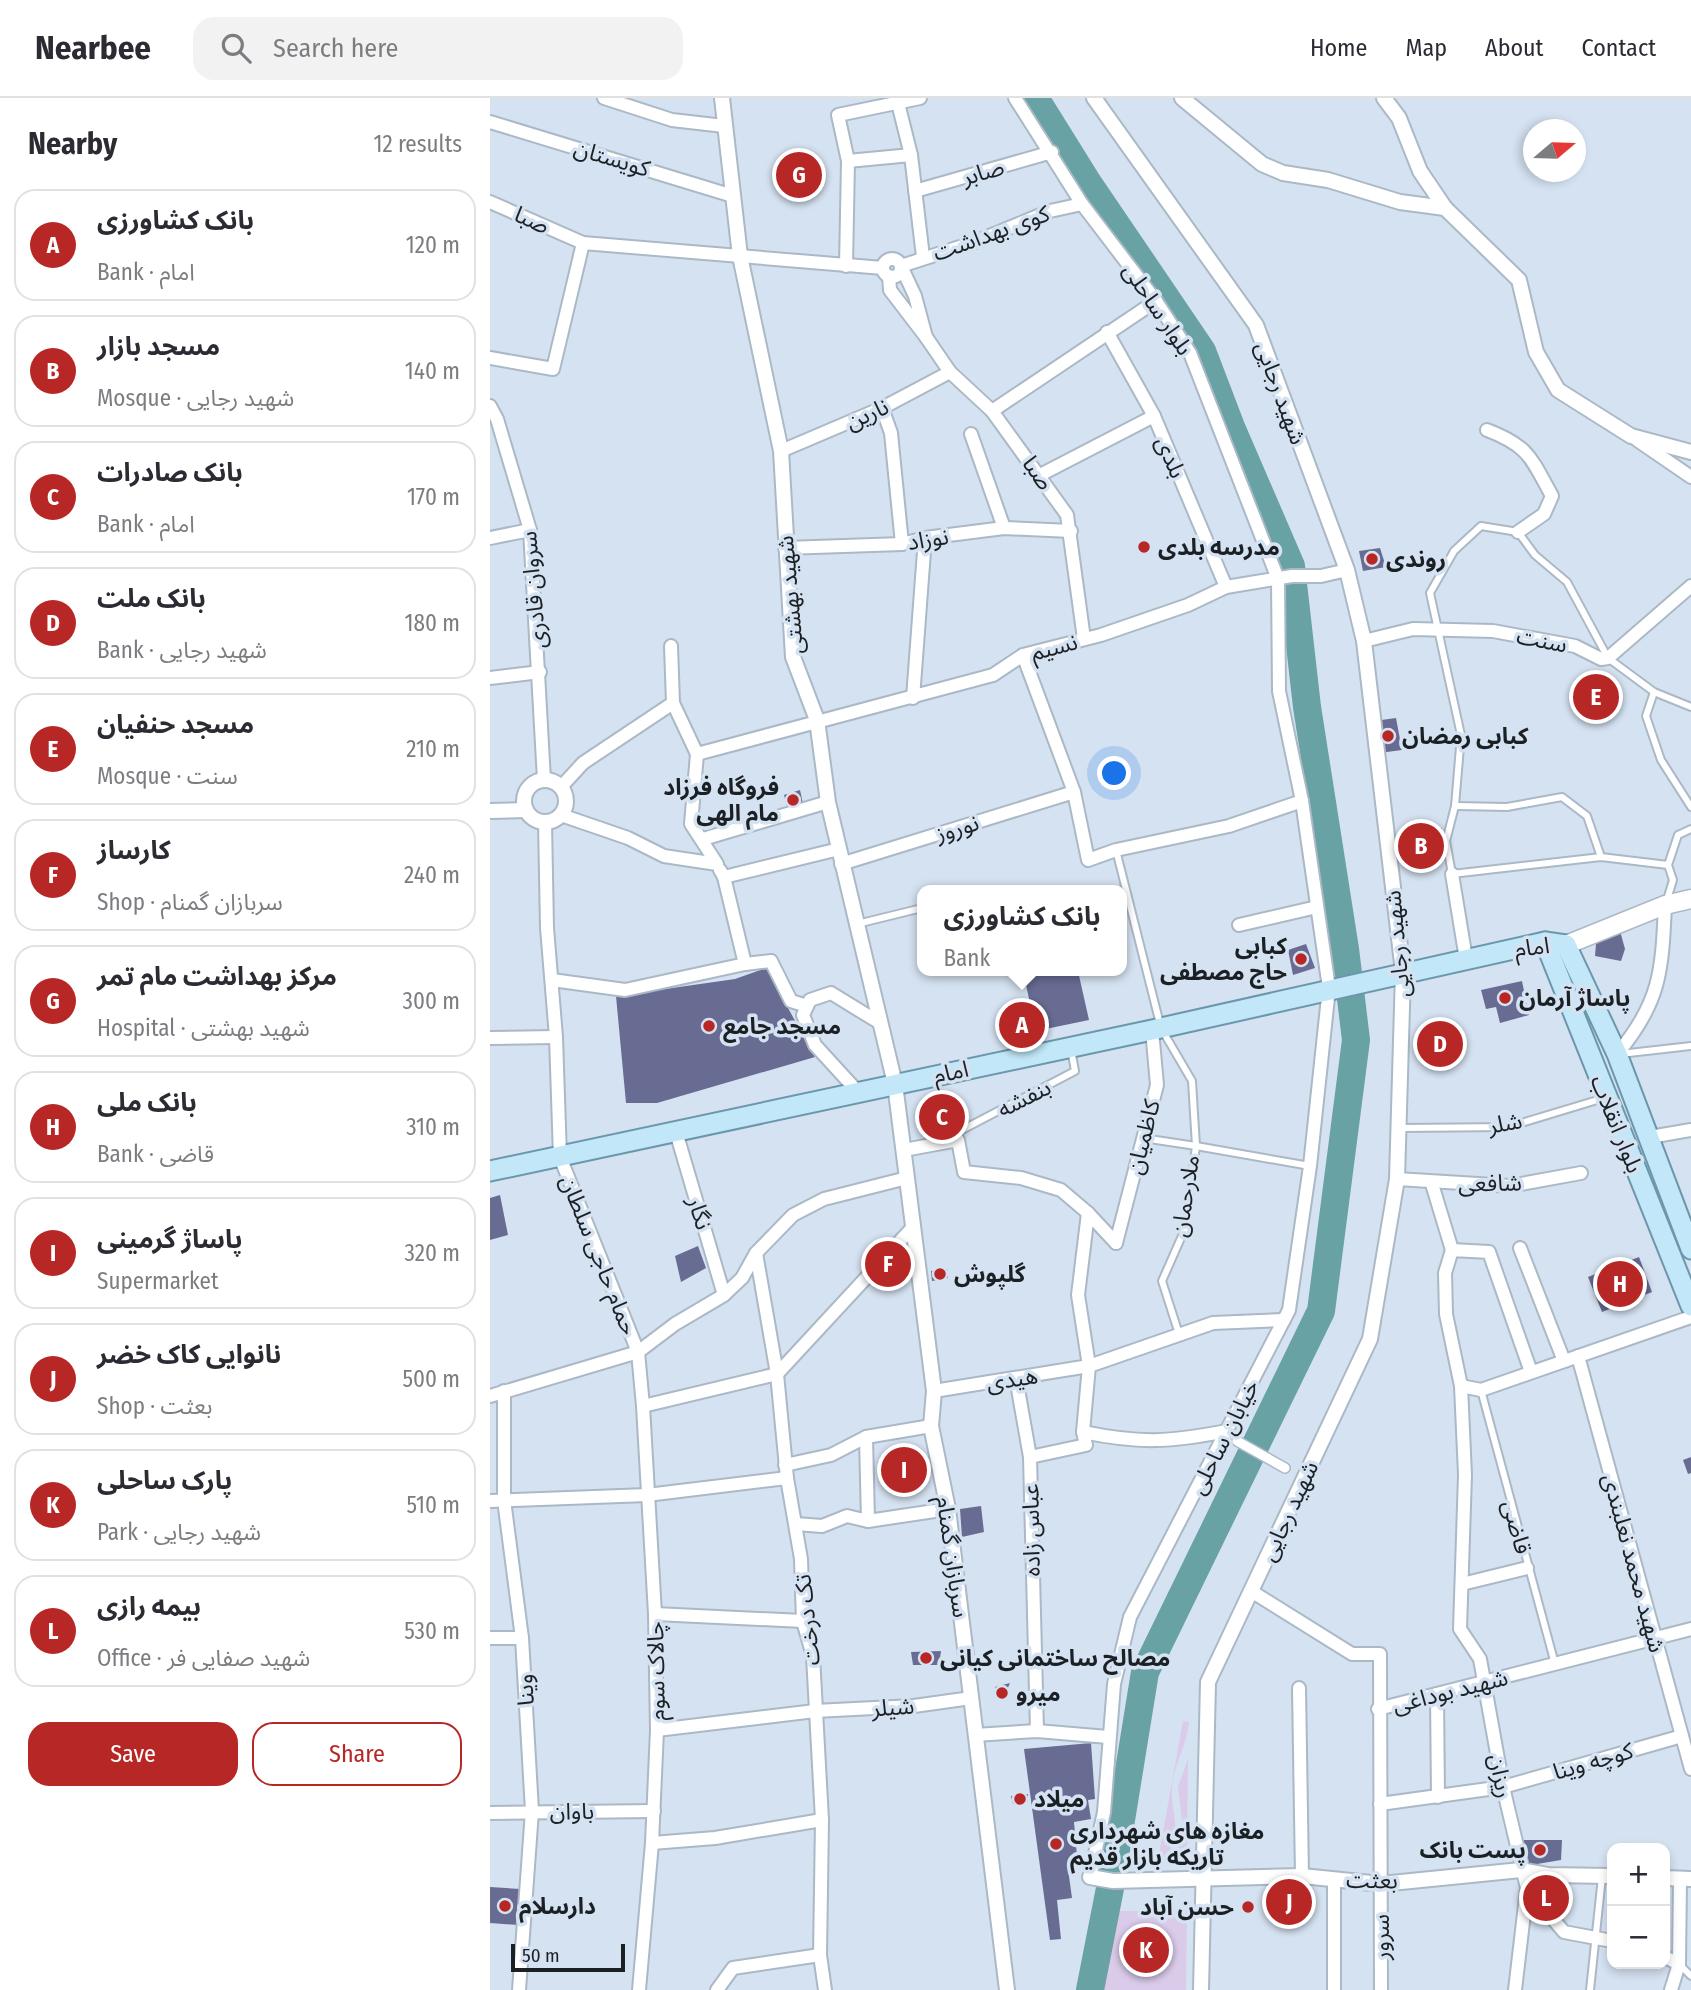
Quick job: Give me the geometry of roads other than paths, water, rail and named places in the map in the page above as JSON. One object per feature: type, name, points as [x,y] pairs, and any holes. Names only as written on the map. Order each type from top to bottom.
[{"type":"main road","name":"امام","points":[[490,1171],[1157,1029],[1329,988],[1545,942],[1566,945],[1665,905],[1691,899]]},
{"type":"main road","name":"بلوار انقلاب","points":[[1545,942],[1691,1306]]},
{"type":"main road","name":"بلوار انقلاب","points":[[1566,945],[1617,1054],[1691,1249]]},
{"type":"street","points":[[604,98],[672,120],[724,126]]},
{"type":"street","name":"شهید بهشتی","points":[[722,98],[740,256],[781,451],[793,657],[817,720],[828,802],[841,864],[895,1084]]},
{"type":"street","points":[[846,266],[848,160],[838,115],[920,98]]},
{"type":"street","name":"بلوار ساحلی","points":[[1015,98],[1052,152],[1082,204],[1156,301],[1190,353],[1278,579]]},
{"type":"street","name":"شهید رجایی","points":[[1094,98],[1256,325],[1346,570],[1364,641],[1403,972],[1401,1128],[1397,1179],[1370,1339],[1208,1682],[1201,1990]]},
{"type":"street","points":[[1182,98],[1262,164],[1283,173],[1328,180],[1400,202],[1445,208]]},
{"type":"street","points":[[1384,98],[1399,118],[1420,171],[1445,208],[1518,281],[1536,352],[1558,390],[1691,477]]},
{"type":"street","points":[[898,101],[911,155],[923,257]]},
{"type":"street","name":"کویستان","points":[[490,122],[733,196]]},
{"type":"street","name":"صابر","points":[[915,191],[1052,152]]},
{"type":"street","points":[[848,160],[911,155]]},
{"type":"street","points":[[490,219],[494,204]]},
{"type":"street","name":"صبا","points":[[494,204],[583,243],[740,256]]},
{"type":"street","name":"کوی بهداشت","points":[[886,272],[899,274],[901,266],[923,257],[975,242],[1050,211],[1082,204]]},
{"type":"street","points":[[490,358],[553,369],[583,243]]},
{"type":"street","points":[[740,256],[886,272]]},
{"type":"street","name":"صبا","points":[[901,266],[915,296],[926,337]]},
{"type":"street","name":"صبا","points":[[886,272],[890,290],[950,372],[992,411],[1067,515],[1084,639]]},
{"type":"street","points":[[992,411],[1156,301]]},
{"type":"street","name":"بلدی","points":[[1107,332],[1154,416],[1226,587]]},
{"type":"street","name":"نارین","points":[[781,451],[882,408],[950,372]]},
{"type":"street","name":"سروان قادری","points":[[490,406],[530,530],[544,779]]},
{"type":"street","points":[[882,408],[891,433],[902,544]]},
{"type":"street","points":[[1040,475],[1154,416]]},
{"type":"street","points":[[1487,430],[1514,440],[1531,458],[1552,496],[1544,514],[1518,532]]},
{"type":"street","points":[[971,433],[1004,528]]},
{"type":"street","points":[[1631,436],[1691,452]]},
{"type":"street","name":"نوزاد","points":[[785,548],[902,544],[925,538],[1004,528],[1071,531]]},
{"type":"street","points":[[490,538],[530,530]]},
{"type":"street","points":[[913,698],[925,538]]},
{"type":"street","name":"نسیم","points":[[696,754],[993,675],[1023,655],[1084,639],[1188,605],[1226,587],[1292,576],[1321,576],[1346,570]]},
{"type":"street","name":"خیابان ساحلی","points":[[1090,1877],[1104,1812],[1114,1684],[1130,1617],[1289,1310],[1310,1166],[1329,988],[1301,801],[1279,691],[1278,579]]},
{"type":"street","points":[[1608,658],[1691,586]]},
{"type":"street","name":"سنت","points":[[1364,641],[1413,629],[1493,631],[1575,646],[1601,659],[1608,658]]},
{"type":"street","points":[[671,646],[673,703],[696,754],[691,824],[704,839],[724,877],[745,964]]},
{"type":"street","points":[[1023,655],[1073,792],[1088,860],[1116,850],[1229,826],[1301,801]]},
{"type":"street","points":[[490,678],[540,673]]},
{"type":"street","points":[[561,786],[583,763],[673,703]]},
{"type":"street","points":[[561,815],[566,798],[561,786],[544,779],[527,790],[526,810],[534,819],[545,822],[561,815],[628,838],[664,856],[717,864]]},
{"type":"street","name":"نوروز","points":[[841,864],[1073,792]]},
{"type":"street","points":[[704,839],[828,802]]},
{"type":"street","points":[[490,811],[526,810]]},
{"type":"street","points":[[545,822],[547,928],[556,1037],[561,1157]]},
{"type":"street","points":[[724,877],[839,849]]},
{"type":"street","points":[[1452,874],[1466,959]]},
{"type":"street","points":[[1617,1054],[1639,1028],[1658,986],[1665,905]]},
{"type":"street","points":[[1239,925],[1317,907]]},
{"type":"street","points":[[552,980],[625,990],[745,964],[771,961],[791,1001],[807,1006]]},
{"type":"street","points":[[858,1092],[816,1045],[803,1015],[810,1000],[831,993],[880,1023]]},
{"type":"street","name":"کاظمیان","points":[[1088,1213],[1116,1243],[1157,1085],[1157,1029]]},
{"type":"street","points":[[490,1038],[556,1037]]},
{"type":"street","name":"سربازان گمنام","points":[[895,1084],[934,1391],[931,1426],[948,1509],[1007,1990]]},
{"type":"street","points":[[1650,1137],[1691,1130]]},
{"type":"street","name":"نگار","points":[[676,1132],[724,1295]]},
{"type":"street","points":[[904,1150],[958,1140],[964,1172],[1002,1174],[1061,1190],[1088,1213],[1078,1295],[1089,1366],[1083,1432],[1121,1440],[1171,1442],[1227,1431]]},
{"type":"street","name":"حمام حاجی سلطان","points":[[561,1157],[638,1352]]},
{"type":"street","name":"شافعی","points":[[1397,1179],[1432,1184],[1510,1186],[1581,1173]]},
{"type":"street","points":[[490,1396],[638,1352],[675,1324],[724,1295],[742,1278],[756,1253],[793,1215],[824,1199],[907,1178]]},
{"type":"street","points":[[1432,1184],[1452,1250],[1489,1252],[1531,1372]]},
{"type":"street","points":[[643,1406],[776,1374],[914,1226]]},
{"type":"street","points":[[1520,1248],[1564,1361]]},
{"type":"street","name":"ریزان","points":[[1452,1250],[1445,1273],[1446,1314],[1461,1386],[1465,1475],[1460,1629],[1480,1659],[1503,1787],[1527,1888]]},
{"type":"street","name":"تک درخت","points":[[756,1253],[776,1374],[786,1471],[801,1559],[803,1621],[813,1656],[822,1820],[820,1955],[825,1990]]},
{"type":"street","points":[[1461,1386],[1481,1390],[1691,1317]]},
{"type":"street","points":[[1089,1366],[1213,1323],[1284,1320]]},
{"type":"street","name":"چالاک سوم","points":[[638,1352],[655,1614],[657,1730],[652,1843],[639,1990]]},
{"type":"street","name":"شهید محمد نعلبندی","points":[[1578,1356],[1691,1769]]},
{"type":"street","name":"هیدی","points":[[934,1391],[1089,1366]]},
{"type":"street","points":[[1016,1378],[1030,1457]]},
{"type":"street","name":"وینا","points":[[504,1391],[504,1500],[522,1638],[532,1811],[519,1990]]},
{"type":"street","points":[[490,1501],[647,1495],[786,1471],[831,1455],[866,1437],[931,1426]]},
{"type":"street","name":"عباس زاده","points":[[1037,1731],[1030,1457],[1086,1445],[1083,1432]]},
{"type":"street","points":[[866,1437],[868,1521]]},
{"type":"street","points":[[1237,1441],[1285,1468]]},
{"type":"street","points":[[796,1524],[822,1527],[847,1516],[868,1521],[948,1509]]},
{"type":"street","points":[[1462,1584],[1527,1568]]},
{"type":"street","points":[[1251,1591],[1352,1654],[1380,1654],[1378,1709]]},
{"type":"street","points":[[655,1614],[803,1621]]},
{"type":"street","name":"شهید بوداغی","points":[[1381,1884],[1378,1709],[1691,1629]]},
{"type":"street","points":[[490,1638],[522,1638]]},
{"type":"street","points":[[1299,1688],[1302,1876]]},
{"type":"street","points":[[1437,1694],[1438,1797]]},
{"type":"street","name":"شیلر","points":[[657,1730],[815,1711],[914,1706],[971,1698]]},
{"type":"street","points":[[975,1735],[1037,1731],[1108,1737]]},
{"type":"street","name":"کوچه وینا","points":[[1380,1804],[1503,1787],[1682,1736]]},
{"type":"street","name":"باوان","points":[[490,1813],[654,1811]]},
{"type":"street","points":[[652,1843],[715,1838],[822,1820]]},
{"type":"street","name":"بعثت","points":[[1090,1877],[1112,1881],[1302,1876],[1381,1884],[1521,1870],[1548,1875],[1607,1876]]},
{"type":"street","points":[[1334,1879],[1334,1990]]},
{"type":"street","points":[[1671,1990],[1679,1964],[1686,1879]]},
{"type":"street","name":"سرور","points":[[1381,1884],[1381,1990]]},
{"type":"street","points":[[1527,1888],[1564,1932],[1607,1940]]},
{"type":"street","points":[[1515,1990],[1527,1888]]},
{"type":"street","points":[[717,1990],[733,1968],[820,1955]]},
{"type":"street","points":[[1670,1960],[1679,1964]]},
{"type":"lane","points":[[1668,864],[1601,857],[1452,874],[1446,841],[1455,806],[1461,735],[1430,593],[1454,551],[1481,526],[1518,532],[1535,555],[1567,582],[1608,658],[1654,692],[1691,706]]},
{"type":"lane","points":[[1654,692],[1646,716],[1661,760],[1691,807]]},
{"type":"lane","points":[[1455,806],[1507,807],[1562,797],[1587,816],[1601,857]]},
{"type":"lane","points":[[1665,905],[1673,880],[1668,864],[1678,835],[1691,830]]},
{"type":"lane","points":[[1116,850],[1124,885]]},
{"type":"lane","points":[[1127,898],[1157,1029],[1192,1081],[1196,1146],[1310,1166]]},
{"type":"lane","points":[[855,924],[917,909]]},
{"type":"lane","points":[[1617,1054],[1691,1046]]},
{"type":"lane","name":"بنفشه","points":[[958,1140],[957,1132],[1075,1071],[1071,1047]]},
{"type":"lane","name":"شلر","points":[[1401,1128],[1508,1127],[1606,1098]]},
{"type":"lane","name":"ملارحمان","points":[[1143,1138],[1196,1146],[1185,1229],[1162,1281],[1179,1334]]},
{"type":"lane","name":"قاضی","points":[[1481,1390],[1555,1664]]},
{"type":"lane","points":[[1590,1990],[1594,1937],[1607,1876]]},
{"type":"lane","points":[[1679,1964],[1691,1976]]},
{"type":"waterway","points":[[1035,98],[1086,180],[1202,351],[1231,427],[1291,566],[1307,707],[1345,949],[1356,1040],[1321,1311],[1145,1672],[1115,1857]]},
{"type":"waterway","points":[[1090,1990],[1113,1873]]},
{"type":"place","name":"مرکز بهداشت مام تمر","points":[[799,175]]},
{"type":"place","name":"مدرسه بلدی","points":[[1144,547]]},
{"type":"place","name":"روندی","points":[[1372,559]]},
{"type":"place","name":"مسجد حنفیان","points":[[1596,697]]},
{"type":"place","name":"کبابی رمضان","points":[[1388,736]]},
{"type":"place","name":"فروگاه فرزاد مام الهی","points":[[793,800]]},
{"type":"place","name":"مسجد بازار","points":[[1421,846]]},
{"type":"place","name":"کبابی حاج مصطفی","points":[[1301,959]]},
{"type":"place","name":"پاساژ آرمان","points":[[1505,998]]},
{"type":"place","name":"بانک کشاورزی","points":[[1022,1025]]},
{"type":"place","name":"مسجد جامع","points":[[709,1026]]},
{"type":"place","name":"بانک ملت","points":[[1440,1044]]},
{"type":"place","name":"بانک صادرات","points":[[942,1117]]},
{"type":"place","name":"کارساز","points":[[888,1264]]},
{"type":"place","name":"گلپوش","points":[[940,1274]]},
{"type":"place","name":"بانک ملی","points":[[1620,1284]]},
{"type":"place","name":"پاساژ گرمینی","points":[[904,1470]]},
{"type":"place","name":"مصالح ساختمانی کیانی","points":[[926,1658]]},
{"type":"place","name":"میرو","points":[[1002,1693]]},
{"type":"place","name":"میلاد","points":[[1020,1799]]},
{"type":"place","name":"مغازه های شهرداری تاریکه بازار قدیم","points":[[1056,1844]]},
{"type":"place","name":"پست بانک","points":[[1540,1850]]},
{"type":"place","name":"بیمه رازی","points":[[1546,1898]]},
{"type":"place","name":"نانوایی کاک خضر","points":[[1289,1902]]},
{"type":"place","name":"دارسلام","points":[[505,1906]]},
{"type":"place","name":"حسن آباد","points":[[1248,1907]]},
{"type":"place","name":"پارک ساحلی","points":[[1146,1950]]}]
